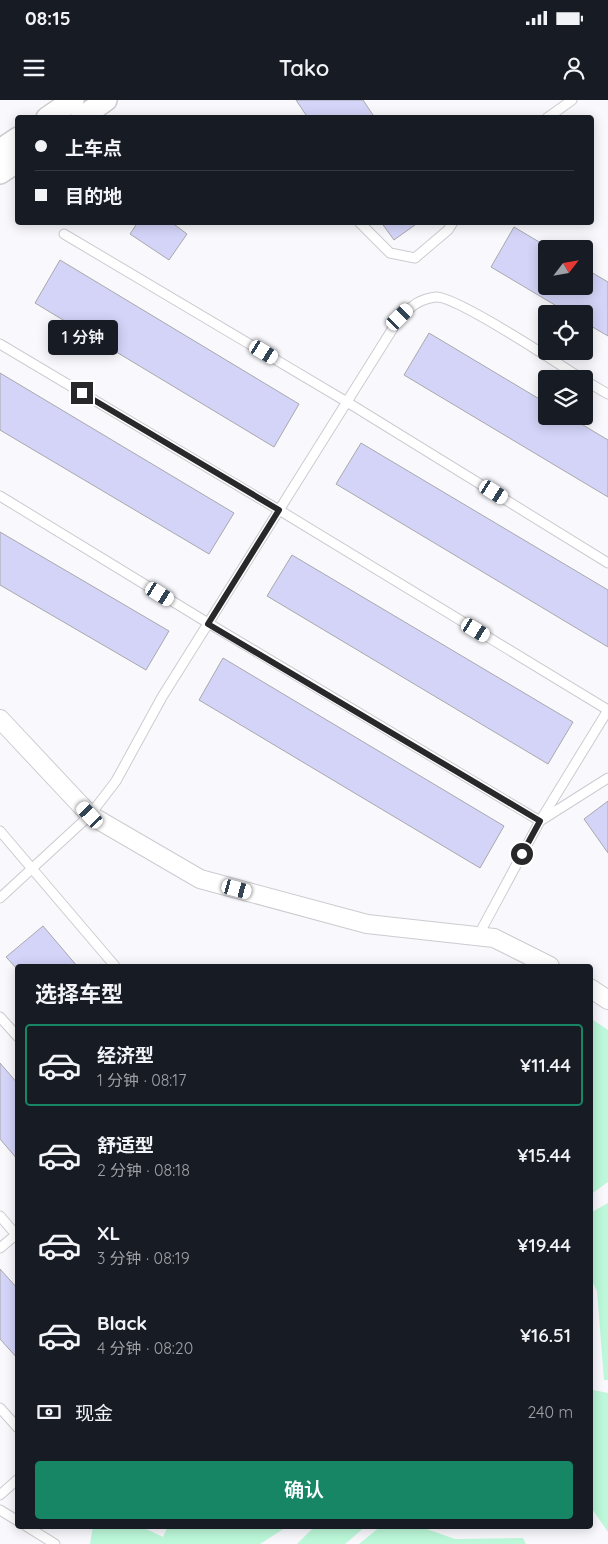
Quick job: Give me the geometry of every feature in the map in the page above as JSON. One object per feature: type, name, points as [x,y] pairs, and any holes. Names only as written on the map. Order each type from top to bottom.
[{"type":"street","points":[[51,115],[73,100]]},
{"type":"street","points":[[85,115],[106,100]]},
{"type":"street","points":[[0,150],[15,140]]},
{"type":"street","points":[[0,173],[15,163]]},
{"type":"street","points":[[0,719],[90,815],[200,879],[367,924],[494,938],[546,964]]},
{"type":"street","points":[[593,990],[608,1000]]},
{"type":"lane","points":[[551,115],[572,100]]},
{"type":"lane","points":[[362,225],[390,253],[416,258],[448,230],[451,225]]},
{"type":"lane","points":[[64,234],[347,402],[608,563]]},
{"type":"lane","points":[[0,898],[90,815],[116,781],[162,697],[400,317],[415,302],[438,297],[468,308],[568,370]]},
{"type":"lane","points":[[0,344],[279,510],[608,710],[540,821],[478,936]]},
{"type":"lane","points":[[593,385],[608,394]]},
{"type":"lane","points":[[0,496],[208,624],[540,821]]},
{"type":"lane","points":[[540,821],[608,778]]},
{"type":"lane","points":[[0,831],[114,964]]},
{"type":"lane","points":[[0,1017],[15,1034]]},
{"type":"lane","points":[[0,1216],[15,1233]]},
{"type":"lane","points":[[0,1248],[15,1237]]},
{"type":"lane","points":[[0,1408],[15,1425]]},
{"type":"lane","points":[[0,1495],[15,1482]]},
{"type":"lane","points":[[0,1510],[15,1519]]},
{"type":"lane","points":[[31,1529],[55,1544]]},
{"type":"green space","points":[[593,1020],[608,1030],[608,1182],[593,1193]]},
{"type":"green space","points":[[608,1203],[608,1380],[604,1380],[597,1291],[593,1283],[593,1211]]},
{"type":"green space","points":[[593,1390],[608,1393],[608,1532],[593,1510]]},
{"type":"green space","points":[[92,1529],[146,1529],[163,1537],[167,1529],[283,1529],[260,1544],[90,1544]]},
{"type":"green space","points":[[312,1529],[362,1529],[345,1544],[297,1544]]},
{"type":"green space","points":[[377,1529],[427,1529],[455,1539],[523,1538],[526,1544],[359,1544]]},
{"type":"building","points":[[296,100],[363,100],[373,115],[306,115]]},
{"type":"building","points":[[136,225],[175,225],[187,234],[169,260],[130,234]]},
{"type":"building","points":[[383,225],[415,225],[394,240]]},
{"type":"building","points":[[514,227],[538,241],[538,295],[491,267]]},
{"type":"building","points":[[60,260],[299,404],[274,447],[35,303]]},
{"type":"building","points":[[593,273],[608,282],[608,336],[593,327],[593,305],[555,305],[538,295],[593,295]]},
{"type":"building","points":[[429,333],[538,398],[538,425],[583,425],[608,440],[608,497],[404,375]]},
{"type":"building","points":[[0,373],[234,513],[209,554],[0,430]]},
{"type":"building","points":[[361,443],[608,590],[608,647],[336,484]]},
{"type":"building","points":[[0,532],[169,631],[146,670],[0,585]]},
{"type":"building","points":[[292,555],[573,722],[548,764],[267,596]]},
{"type":"building","points":[[223,658],[504,826],[480,868],[199,700]]},
{"type":"building","points":[[608,801],[608,853],[584,819]]},
{"type":"building","points":[[43,926],[75,964],[15,964],[15,967],[6,957]]},
{"type":"building","points":[[0,1063],[15,1080],[15,1156],[0,1139]]},
{"type":"building","points":[[0,1269],[15,1286],[15,1356],[0,1339]]},
{"type":"route","points":[[82,393],[279,510],[208,624],[540,821],[522,854]]}]
